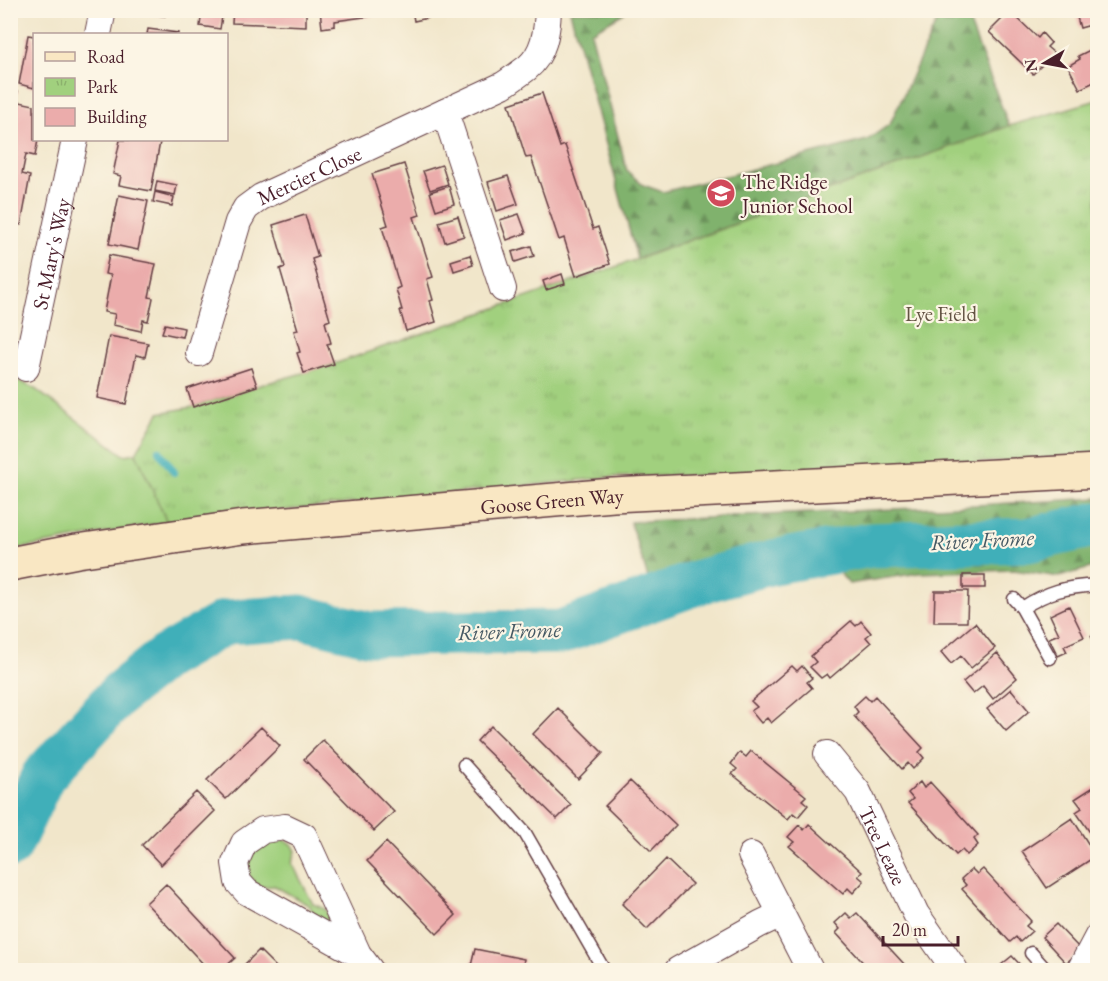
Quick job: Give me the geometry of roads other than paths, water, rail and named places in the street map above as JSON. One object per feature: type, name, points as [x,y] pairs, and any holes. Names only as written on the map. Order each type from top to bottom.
[{"type":"main road","name":"Goose Green Way","points":[[10,564],[77,551],[243,527],[602,496],[1098,471]]},
{"type":"street","points":[[98,33],[103,10]]},
{"type":"street","name":"Mercier Close","points":[[199,353],[238,222],[246,208],[261,197],[503,85],[529,67],[543,45],[548,10]]},
{"type":"street","points":[[445,112],[503,289]]},
{"type":"street","name":"St Mary's Way","points":[[26,368],[75,141]]},
{"type":"street","name":"Tree Leaze","points":[[826,754],[858,792],[916,914],[955,970]]},
{"type":"street","points":[[285,827],[304,836],[364,962],[247,892],[238,882],[235,864],[244,843],[263,830],[285,827]]},
{"type":"street","points":[[751,855],[810,970]]},
{"type":"street","points":[[678,970],[781,914]]},
{"type":"street","points":[[1083,965],[1098,936]]},
{"type":"lane","points":[[1050,658],[1018,604],[1060,589],[1098,585]]},
{"type":"lane","points":[[464,765],[525,833],[604,970]]},
{"type":"lane","points":[[1031,953],[1046,970]]},
{"type":"waterway","points":[[159,451],[174,472]]},
{"type":"waterway","name":"River Frome","points":[[10,846],[43,776],[120,693],[165,657],[226,622],[301,617],[370,634],[561,632],[699,582],[773,562],[871,545],[1028,540],[1098,524]]},
{"type":"place","name":"The Ridge Junior School","points":[[721,193]]},
{"type":"park label","name":"Lye Field","points":[[941,313]]}]
